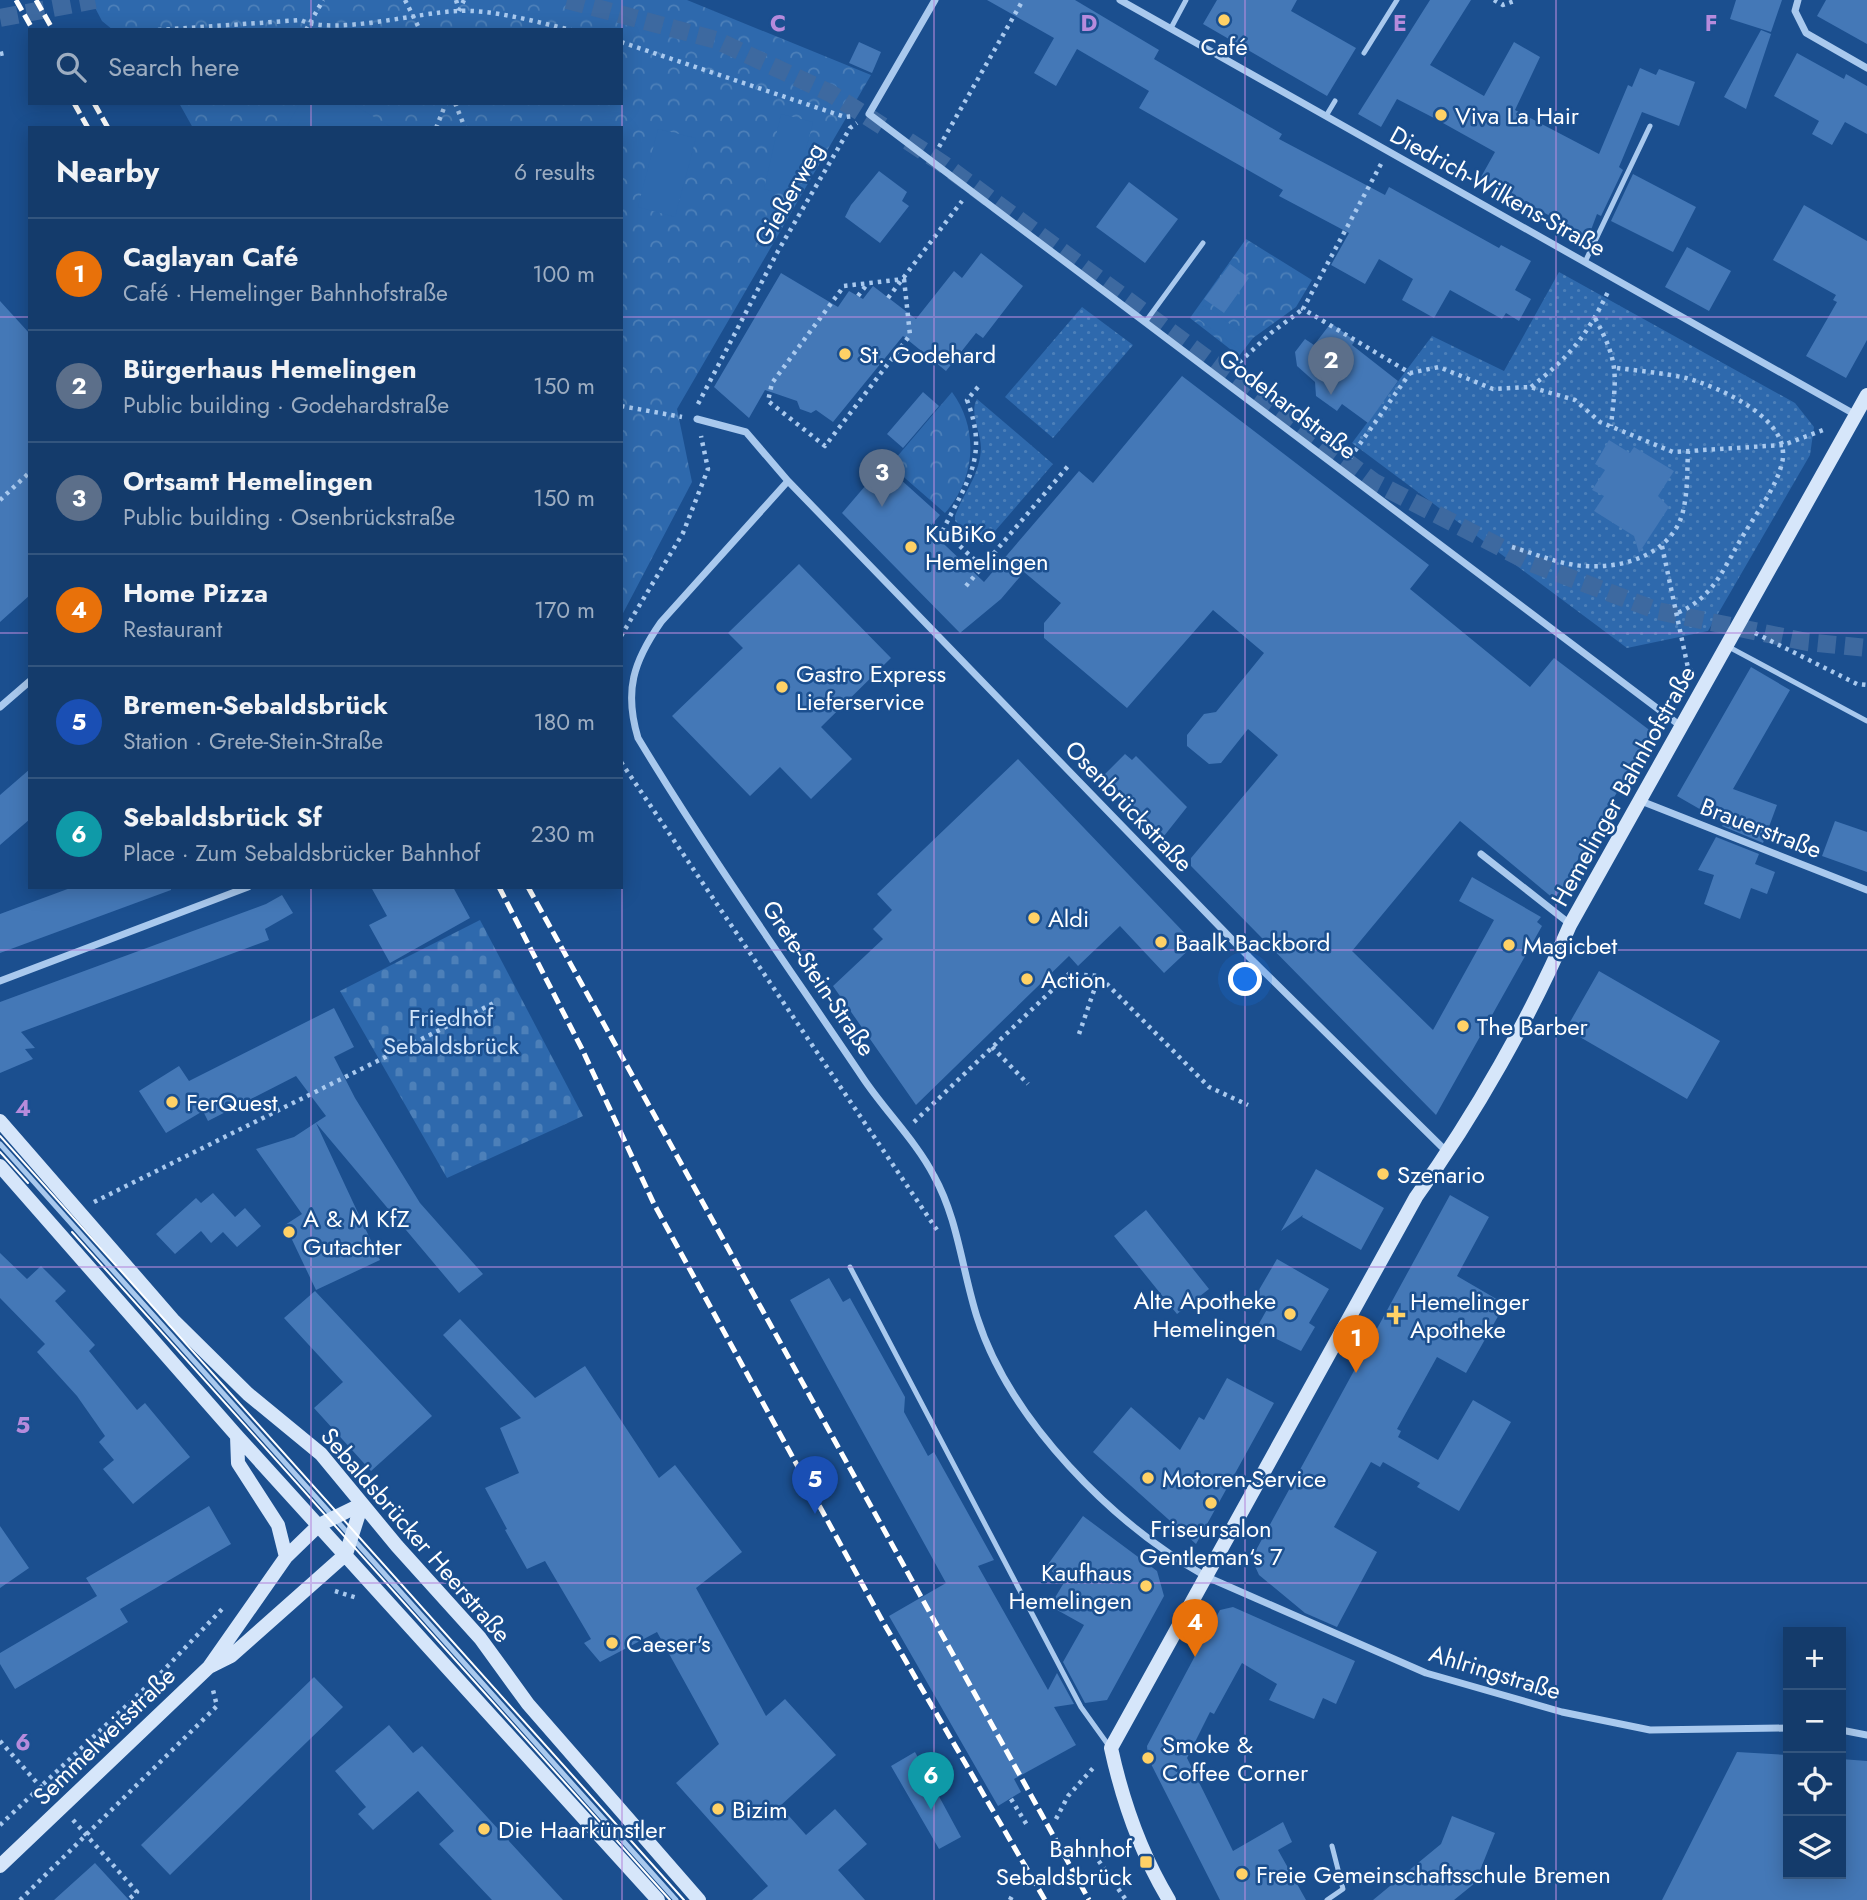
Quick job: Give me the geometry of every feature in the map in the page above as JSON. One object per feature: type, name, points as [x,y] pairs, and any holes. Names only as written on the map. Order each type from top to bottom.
[{"type":"main road","name":"Hemelinger Bahnhofstraße","points":[[1111,1748],[1416,1197],[1448,1153],[1549,975],[1570,925],[1867,395]]},
{"type":"main road","name":"Sebaldsbrücker Heerstraße","points":[[0,1121],[174,1321],[248,1394],[321,1454],[480,1638],[527,1704],[699,1900]]},
{"type":"main road","points":[[0,1166],[237,1436],[658,1900]]},
{"type":"main road","points":[[237,1436],[238,1463],[278,1525],[286,1557]]},
{"type":"main road","name":"Semmelweisstraße","points":[[0,1866],[209,1667],[286,1557],[319,1525],[362,1504]]},
{"type":"main road","points":[[346,1554],[362,1504]]},
{"type":"main road","name":"Semmelweisstraße","points":[[209,1667],[231,1656],[346,1554]]},
{"type":"main road","points":[[1111,1748],[1120,1791],[1146,1862],[1169,1900]]},
{"type":"street","points":[[869,114],[934,0]]},
{"type":"street","name":"Diedrich-Wilkens-Straße","points":[[1120,0],[1856,415]]},
{"type":"street","points":[[1798,0],[1795,10],[1806,33],[1867,68]]},
{"type":"street","name":"Godehardstraße","points":[[869,114],[1682,727]]},
{"type":"street","points":[[697,419],[746,432],[788,481]]},
{"type":"street","name":"Grete-Stein-Straße","points":[[788,481],[662,622],[645,645],[632,674],[632,718],[638,738],[875,1096],[934,1175],[951,1217],[977,1317],[995,1364],[1040,1432],[1101,1498],[1180,1562],[1207,1577]]},
{"type":"street","name":"Osenbrückstraße","points":[[788,481],[1259,967],[1448,1153]]},
{"type":"street","points":[[0,707],[28,683]]},
{"type":"street","name":"Brauerstraße","points":[[1641,802],[1867,890]]},
{"type":"street","points":[[1481,855],[1570,925]]},
{"type":"street","points":[[0,981],[243,889]]},
{"type":"street","name":"Ahlringstraße","points":[[1207,1577],[1426,1673],[1562,1712],[1650,1730],[1783,1728]]},
{"type":"street","points":[[1846,1731],[1867,1735]]},
{"type":"lane","points":[[1171,28],[1186,0]]},
{"type":"lane","points":[[1364,53],[1397,0]]},
{"type":"lane","points":[[1326,116],[1335,101]]},
{"type":"lane","points":[[1585,262],[1650,126]]},
{"type":"lane","points":[[1146,321],[1203,243]]},
{"type":"lane","points":[[1727,646],[1867,721]]},
{"type":"lane","points":[[0,1144],[676,1900]]},
{"type":"lane","points":[[850,1267],[1074,1695],[1111,1748]]},
{"type":"lane","points":[[1327,1900],[1343,1889],[1332,1846]]},
{"type":"path","points":[[308,28],[323,0]]},
{"type":"path","points":[[405,0],[419,28]]},
{"type":"path","points":[[459,11],[460,0]]},
{"type":"path","points":[[932,160],[1023,0]]},
{"type":"path","points":[[1494,0],[1503,5],[1517,0]]},
{"type":"path","points":[[187,28],[301,20],[311,25],[459,11],[558,28]]},
{"type":"path","points":[[623,43],[845,117],[869,114]]},
{"type":"path","points":[[437,126],[445,105]]},
{"type":"path","points":[[456,105],[464,126]]},
{"type":"path","name":"Gießerweg","points":[[697,419],[698,401],[778,251],[850,128],[869,114]]},
{"type":"path","points":[[1222,379],[1270,333],[1303,309],[1388,151]]},
{"type":"path","points":[[888,298],[971,189]]},
{"type":"path","points":[[904,279],[909,335],[825,446],[768,401],[772,383],[844,286],[904,279]]},
{"type":"path","points":[[1530,387],[1567,358],[1595,318],[1615,279]]},
{"type":"path","points":[[858,296],[869,282]]},
{"type":"path","points":[[1303,309],[1410,373],[1440,367],[1493,388],[1530,387],[1575,400],[1600,422],[1673,452],[1783,445],[1856,415]]},
{"type":"path","points":[[1595,318],[1611,348],[1617,368],[1611,426]]},
{"type":"path","points":[[1617,368],[1686,378],[1739,399],[1772,426],[1783,445],[1782,463],[1769,491],[1708,596],[1676,613]]},
{"type":"path","points":[[1342,469],[1410,373]]},
{"type":"path","points":[[978,387],[967,400],[976,428],[975,464],[966,489],[943,530],[982,567]]},
{"type":"path","points":[[623,406],[697,419],[708,469],[683,533],[623,633]]},
{"type":"path","points":[[1512,547],[1585,566],[1614,565],[1641,557],[1662,546],[1671,538],[1682,515],[1688,451]]},
{"type":"path","points":[[966,586],[1069,465]]},
{"type":"path","points":[[0,500],[28,474]]},
{"type":"path","points":[[1662,546],[1688,668],[1708,680]]},
{"type":"path","points":[[1739,625],[1867,687]]},
{"type":"path","points":[[623,765],[924,1212],[940,1234],[960,1251]]},
{"type":"path","points":[[903,1133],[1069,974],[1099,976],[1209,1087],[1248,1105]]},
{"type":"path","points":[[1079,1034],[1099,976]]},
{"type":"path","points":[[78,1210],[496,1002]]},
{"type":"path","points":[[992,1047],[1028,1084]]},
{"type":"path","points":[[0,1825],[159,1674],[233,1597]]},
{"type":"path","points":[[20,1900],[217,1706],[209,1667]]},
{"type":"path","points":[[0,1741],[142,1900]]},
{"type":"path","points":[[1056,1819],[1068,1796],[1111,1748]]},
{"type":"path","points":[[1011,1799],[1027,1825]]},
{"type":"path","points":[[1089,1847],[1126,1900]]},
{"type":"path","points":[[128,1900],[137,1892]]},
{"type":"green space","points":[[91,0],[687,0],[871,75],[677,409],[692,482],[623,613],[623,126],[192,126],[180,105],[623,105],[623,28],[111,28],[102,21]]},
{"type":"green space","points":[[299,105],[353,105],[390,126],[287,126]]},
{"type":"green space","points":[[781,114],[813,122],[794,196],[764,189]]},
{"type":"green space","points":[[658,129],[696,138],[675,217],[638,207]]},
{"type":"green space","points":[[1246,239],[1312,280],[1296,307],[1253,338],[1239,356],[1190,318]]},
{"type":"green space","points":[[1559,272],[1795,403],[1814,427],[1810,455],[1708,631],[1627,648],[1352,443],[1432,336],[1504,371]]},
{"type":"green space","points":[[1204,305],[1250,339],[1241,351],[1196,317]]},
{"type":"green space","points":[[1082,307],[1133,345],[1053,438],[1005,397]]},
{"type":"green space","points":[[952,392],[967,422],[970,453],[963,485],[945,513],[890,465]]},
{"type":"green space","points":[[977,399],[1053,464],[983,545],[955,521],[980,458],[981,442],[974,410]]},
{"type":"green space","name":"Friedhof Sebaldsbrück","points":[[480,920],[583,1116],[447,1178],[340,991]]},
{"type":"building","points":[[987,0],[1075,0],[1159,50],[1154,59],[1282,134],[1279,139],[1385,195],[1389,187],[1499,248],[1501,245],[1531,261],[1515,290],[1531,299],[1519,321],[1506,313],[1502,319],[1450,290],[1434,318],[1402,300],[1413,279],[1379,259],[1365,284],[1331,265],[1349,233],[1279,196],[1283,190],[1139,108],[1149,91],[1077,49],[1056,86],[1034,73],[1054,38]]},
{"type":"building","points":[[1217,0],[1297,0],[1291,11],[1356,48],[1327,96],[1203,24]]},
{"type":"building","points":[[1430,0],[1471,0],[1430,65],[1484,96],[1514,42],[1540,57],[1515,110],[1599,154],[1628,85],[1632,87],[1640,68],[1656,75],[1659,69],[1695,82],[1679,126],[1642,112],[1619,167],[1623,170],[1601,216],[1597,214],[1588,238],[1548,222],[1550,216],[1481,177],[1495,152],[1434,118],[1397,99],[1381,127],[1358,114]]},
{"type":"building","points":[[1736,0],[1782,0],[1771,32],[1730,19]]},
{"type":"building","points":[[1826,0],[1867,0],[1867,44],[1817,16]]},
{"type":"building","points":[[1761,30],[1771,34],[1746,109],[1724,97]]},
{"type":"building","points":[[859,42],[881,52],[872,73],[849,63]]},
{"type":"building","points":[[1797,53],[1844,79],[1846,74],[1867,86],[1867,134],[1845,122],[1832,145],[1812,134],[1819,121],[1774,96]]},
{"type":"building","points":[[879,171],[907,192],[902,201],[909,206],[880,243],[845,217],[851,205]]},
{"type":"building","points":[[1633,174],[1696,207],[1673,252],[1611,221]]},
{"type":"building","points":[[1129,182],[1178,219],[1145,263],[1096,227]]},
{"type":"building","points":[[1804,205],[1867,241],[1867,340],[1846,378],[1806,356],[1837,302],[1833,300],[1836,295],[1773,260]]},
{"type":"building","points":[[1687,247],[1731,271],[1709,311],[1665,287]]},
{"type":"building","points":[[981,253],[1023,286],[983,338],[976,333],[946,371],[903,336],[833,422],[816,410],[811,413],[800,409],[797,401],[765,390],[749,418],[714,387],[781,273],[838,307],[849,291],[863,299],[873,286],[916,319],[954,271],[962,278]]},
{"type":"building","points":[[1230,264],[1249,278],[1224,313],[1204,299]]},
{"type":"building","points":[[0,301],[28,332],[28,597],[0,622]]},
{"type":"building","points":[[1331,323],[1355,341],[1352,345],[1398,381],[1368,423],[1342,404],[1337,411],[1316,396],[1315,382],[1297,366],[1295,352],[1305,339],[1314,345]]},
{"type":"building","points":[[1182,376],[1429,565],[1410,589],[1530,687],[1554,658],[1652,732],[1569,875],[1571,877],[1554,899],[1460,821],[1352,951],[1433,1030],[1494,920],[1459,901],[1472,877],[1541,917],[1537,922],[1542,926],[1436,1115],[1191,866],[1191,858],[1278,755],[1248,729],[1221,763],[1209,764],[1187,746],[1187,735],[1204,714],[1216,712],[1264,653],[1213,610],[1127,708],[1044,638],[1044,623],[1061,603],[1024,572],[1001,599],[960,633],[842,513],[872,478],[877,483],[889,469],[940,515],[928,529],[984,582],[1079,471],[1093,483]]},
{"type":"building","points":[[923,392],[939,406],[903,448],[887,434]]},
{"type":"building","points":[[1609,440],[1630,453],[1634,447],[1674,471],[1658,496],[1669,507],[1639,553],[1634,536],[1594,511],[1604,496],[1592,490],[1605,470],[1595,464]]},
{"type":"building","name":"Gastro Express Lieferservice","points":[[799,564],[891,658],[821,727],[852,759],[811,799],[780,767],[750,796],[672,716],[743,648],[728,633]]},
{"type":"building","points":[[1751,667],[1790,690],[1733,789],[1777,805],[1763,843],[1722,826],[1724,823],[1677,796]]},
{"type":"building","points":[[1125,754],[1132,760],[1136,756],[1187,807],[1164,836],[1103,776]]},
{"type":"building","points":[[1018,759],[1195,944],[1164,973],[1120,926],[1078,966],[1069,956],[916,1105],[833,986],[883,939],[873,929],[892,910],[877,894]]},
{"type":"building","points":[[28,771],[28,821],[0,845],[0,795]]},
{"type":"building","points":[[1835,821],[1867,832],[1867,872],[1822,856]]},
{"type":"building","points":[[1716,837],[1759,854],[1755,864],[1775,872],[1767,894],[1751,888],[1740,919],[1704,904],[1714,875],[1698,870]]},
{"type":"building","points":[[68,889],[171,889],[0,953],[0,914]]},
{"type":"building","points":[[372,889],[454,889],[470,918],[390,963],[369,925],[387,916]]},
{"type":"building","points":[[282,895],[293,913],[265,929],[269,940],[21,1032],[35,1048],[25,1049],[33,1059],[0,1073],[0,1002],[266,904]]},
{"type":"building","points":[[1599,971],[1720,1041],[1687,1099],[1566,1029]]},
{"type":"building","points":[[334,1008],[354,1047],[334,1057],[355,1098],[420,1203],[483,1274],[459,1293],[316,1123],[380,1260],[316,1290],[285,1225],[302,1214],[256,1149],[294,1137],[326,1116],[296,1076],[208,1121],[203,1111],[166,1133],[139,1091],[179,1066],[189,1081]]},
{"type":"building","points":[[1316,1169],[1384,1208],[1361,1250],[1302,1217],[1303,1215],[1281,1231]]},
{"type":"building","points":[[213,1193],[235,1217],[245,1208],[261,1226],[237,1247],[223,1232],[211,1243],[201,1231],[175,1254],[156,1234],[196,1198],[201,1203]]},
{"type":"building","points":[[1450,1195],[1489,1217],[1457,1276],[1505,1304],[1466,1373],[1437,1357],[1397,1429],[1401,1431],[1398,1437],[1438,1460],[1473,1400],[1511,1422],[1459,1511],[1417,1487],[1420,1483],[1383,1462],[1380,1467],[1371,1462],[1334,1527],[1377,1552],[1337,1627],[1305,1613],[1259,1575],[1254,1564],[1255,1552]]},
{"type":"building","points":[[1146,1210],[1209,1289],[1177,1314],[1114,1236]]},
{"type":"building","points":[[0,1253],[27,1279],[41,1266],[66,1291],[55,1301],[95,1345],[89,1351],[137,1410],[145,1403],[190,1457],[133,1504],[103,1469],[114,1460],[99,1442],[105,1436],[77,1396],[37,1352],[45,1344],[0,1298]]},
{"type":"building","name":"Alte Apotheke Hemelingen","points":[[1277,1259],[1329,1289],[1309,1323],[1315,1327],[1301,1351],[1256,1329],[1270,1304],[1256,1295]]},
{"type":"building","points":[[829,1278],[843,1302],[850,1298],[905,1397],[904,1412],[928,1456],[934,1452],[994,1560],[978,1566],[1048,1690],[1057,1673],[1074,1704],[1054,1707],[1076,1745],[1014,1779],[1021,1792],[998,1806],[889,1616],[946,1583],[790,1300]]},
{"type":"building","points":[[315,1291],[432,1416],[371,1471],[314,1408],[343,1382],[284,1318]]},
{"type":"building","points":[[460,1319],[535,1398],[585,1366],[659,1478],[675,1465],[742,1552],[696,1588],[766,1716],[785,1699],[836,1755],[780,1806],[806,1835],[835,1809],[867,1844],[838,1870],[865,1900],[752,1900],[768,1886],[676,1783],[719,1744],[657,1632],[600,1662],[584,1643],[591,1639],[545,1561],[527,1569],[505,1530],[507,1529],[485,1488],[519,1473],[500,1428],[521,1418],[443,1335]]},
{"type":"building","points":[[1227,1378],[1274,1403],[1196,1544],[1093,1452],[1131,1407],[1180,1450],[1199,1417],[1204,1420]]},
{"type":"building","points":[[209,1506],[231,1544],[120,1609],[128,1622],[15,1689],[0,1664],[0,1653],[97,1596],[86,1578]]},
{"type":"building","points":[[1083,1516],[1157,1571],[1164,1596],[1107,1700],[1085,1703],[1063,1662],[1084,1625],[1050,1606],[1065,1581],[1046,1567]]},
{"type":"building","points":[[0,1526],[29,1568],[0,1588]]},
{"type":"building","points":[[1233,1607],[1355,1661],[1336,1704],[1323,1698],[1314,1719],[1269,1700],[1277,1684],[1242,1663],[1214,1714],[1210,1712],[1187,1758],[1233,1851],[1283,1822],[1292,1842],[1278,1850],[1306,1900],[1220,1900],[1148,1758],[1147,1746],[1220,1610]]},
{"type":"building","points":[[314,1677],[343,1707],[170,1875],[141,1845]]},
{"type":"building","points":[[389,1725],[413,1753],[422,1746],[563,1900],[492,1900],[439,1844],[454,1831],[418,1791],[373,1830],[358,1814],[366,1807],[335,1771]]},
{"type":"building","points":[[915,1752],[961,1837],[939,1849],[891,1766]]},
{"type":"building","points":[[1737,1752],[1783,1755],[1783,1879],[1846,1879],[1846,1759],[1867,1761],[1867,1900],[1662,1900]]},
{"type":"building","points":[[1452,1816],[1495,1833],[1475,1883],[1454,1900],[1373,1900],[1441,1844]]},
{"type":"building","points":[[95,1863],[129,1900],[54,1900]]},
{"type":"tunnel","points":[[0,18],[95,0]]},
{"type":"tunnel","points":[[567,0],[716,40],[830,93],[884,127]]},
{"type":"tunnel","points":[[908,141],[943,164],[1374,482],[1531,563],[1658,611],[1807,642],[1867,648]]},
{"type":"tram line","points":[[0,1136],[684,1900]]},
{"type":"tram line","points":[[0,1152],[28,1183]]},
{"type":"tram line","points":[[72,1232],[670,1900]]},
{"type":"railway","points":[[16,0],[32,28]]},
{"type":"railway","points":[[36,0],[52,28]]},
{"type":"railway","points":[[75,105],[87,126]]},
{"type":"railway","points":[[95,105],[107,126]]},
{"type":"railway","points":[[500,889],[582,1049],[654,1204],[883,1622],[1045,1900]]},
{"type":"railway","points":[[529,889],[1089,1900]]},
{"type":"place","name":"Café","points":[[1224,20]]},
{"type":"place","name":"Viva La Hair","points":[[1441,115]]},
{"type":"place","name":"St. Godehard","points":[[845,354]]},
{"type":"place","name":"Bürgerhaus Hemelingen","points":[[1331,395]]},
{"type":"place","name":"Ortsamt Hemelingen","points":[[882,507]]},
{"type":"place","name":"KuBiKo Hemelingen","points":[[911,547]]},
{"type":"place","name":"Gastro Express Lieferservice","points":[[782,687]]},
{"type":"place","name":"Aldi","points":[[1034,918]]},
{"type":"place","name":"Baalk Backbord","points":[[1161,942]]},
{"type":"place","name":"Magicbet","points":[[1509,945]]},
{"type":"place","name":"Action","points":[[1027,979]]},
{"type":"place","name":"The Barber","points":[[1463,1026]]},
{"type":"place","name":"FerQuest","points":[[172,1102]]},
{"type":"place","name":"Szenario","points":[[1383,1174]]},
{"type":"place","name":"A & M KfZ Gutachter","points":[[289,1232]]},
{"type":"place","name":"Alte Apotheke Hemelingen","points":[[1290,1314]]},
{"type":"place","name":"Hemelinger Apotheke","points":[[1396,1315]]},
{"type":"place","name":"Caglayan Café","points":[[1356,1373]]},
{"type":"place","name":"Motoren-Service","points":[[1148,1478]]},
{"type":"place","name":"Friseursalon Gentleman‘s 7","points":[[1211,1503]]},
{"type":"place","name":"Bremen-Sebaldsbrück","points":[[815,1514]]},
{"type":"place","name":"Kaufhaus Hemelingen","points":[[1146,1586]]},
{"type":"place","name":"Caeser's","points":[[612,1643]]},
{"type":"place","name":"Home Pizza","points":[[1195,1657]]},
{"type":"place","name":"Smoke & Coffee Corner","points":[[1148,1758]]},
{"type":"place","name":"Bizim","points":[[718,1809]]},
{"type":"place","name":"Sebaldsbrück Sf","points":[[931,1810]]},
{"type":"place","name":"Die Haarkünstler","points":[[484,1829]]},
{"type":"place","name":"Bahnhof Sebaldsbrück","points":[[1146,1862]]},
{"type":"place","name":"Freie Gemeinschaftsschule Bremen","points":[[1242,1874]]}]
